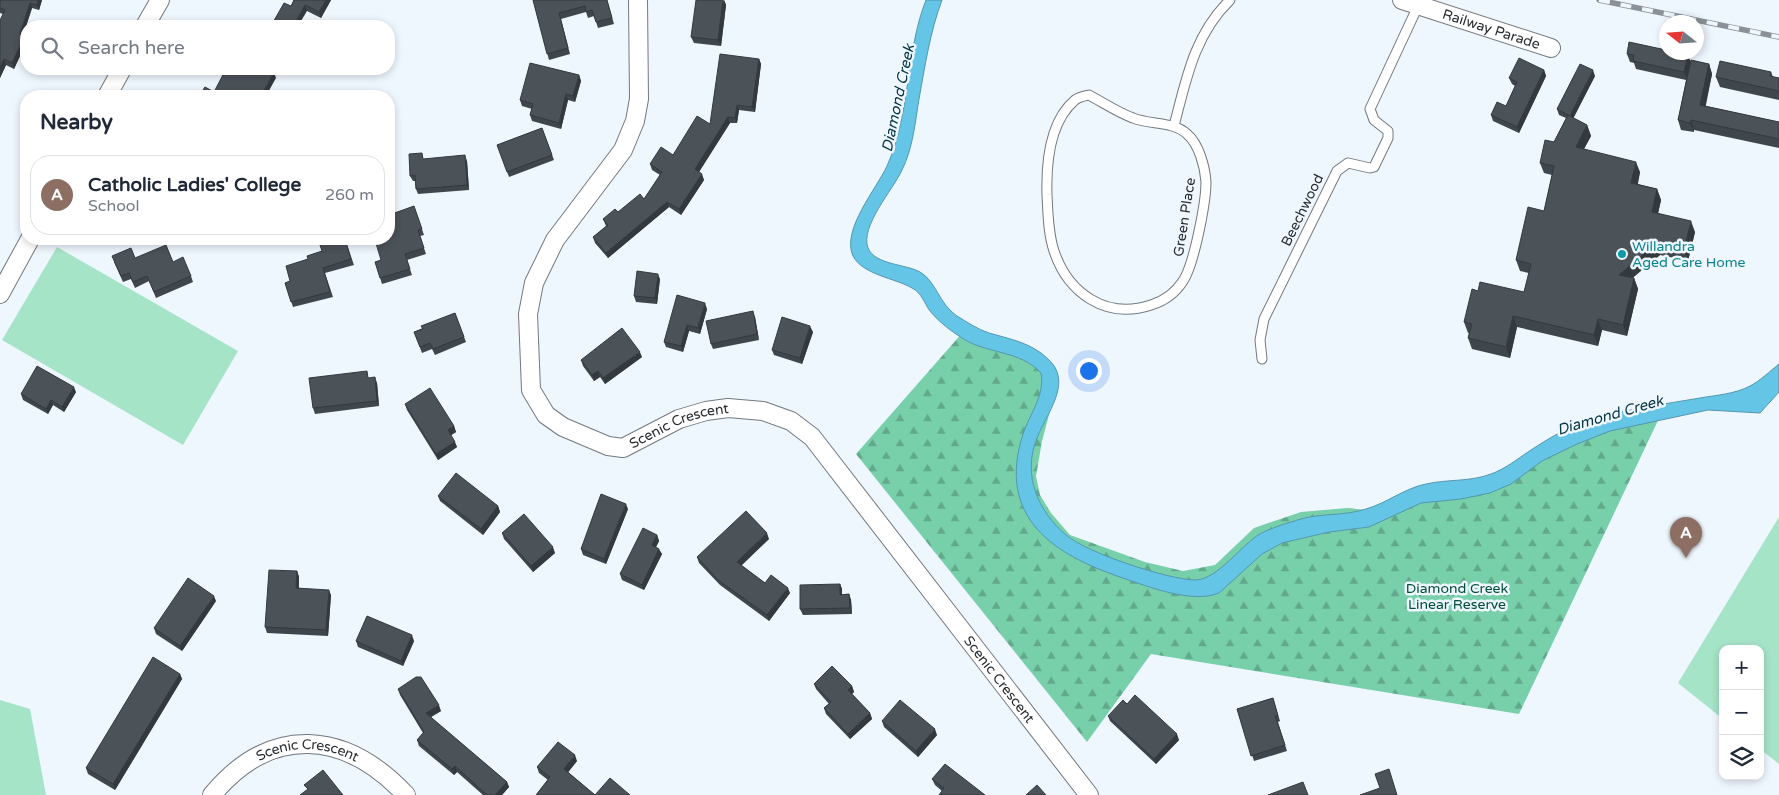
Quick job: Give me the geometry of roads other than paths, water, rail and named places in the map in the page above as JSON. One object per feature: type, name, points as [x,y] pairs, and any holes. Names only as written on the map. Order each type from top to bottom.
[{"type":"street","points":[[148,20],[160,0]]},
{"type":"street","name":"Scenic Crescent","points":[[638,0],[639,99],[635,121],[623,150],[555,240],[534,283],[528,314],[531,390],[546,415],[572,431],[608,446],[623,448],[679,419],[706,411],[728,408],[763,411],[791,421],[812,437],[1089,795]]},
{"type":"street","name":"Railway Parade","points":[[1410,3],[1551,48]]},
{"type":"street","points":[[110,90],[119,75]]},
{"type":"street","points":[[0,294],[27,245]]},
{"type":"street","name":"Scenic Crescent","points":[[212,795],[227,778],[246,762],[285,744],[334,748],[364,758],[388,775],[406,795]]},
{"type":"lane","points":[[1174,126],[1182,89],[1205,29],[1230,0]]},
{"type":"lane","name":"Beechwood","points":[[1262,359],[1260,340],[1264,319],[1337,171],[1348,163],[1372,168],[1388,138],[1388,131],[1374,120],[1370,109],[1410,3]]},
{"type":"lane","name":"Green Place","points":[[1090,95],[1135,119],[1174,126],[1187,134],[1196,147],[1204,168],[1206,184],[1196,249],[1190,267],[1175,292],[1150,306],[1120,310],[1102,306],[1087,299],[1075,289],[1064,273],[1054,250],[1048,222],[1046,171],[1056,129],[1066,111],[1077,98],[1090,95]]},
{"type":"water","name":"Diamond Creek","points":[[926,0],[942,0],[928,49],[911,144],[906,162],[898,178],[873,219],[867,239],[868,248],[877,258],[920,272],[930,281],[946,305],[957,316],[985,331],[1020,342],[1035,349],[1048,359],[1055,368],[1059,378],[1056,398],[1037,438],[1031,465],[1032,479],[1041,504],[1056,525],[1066,535],[1091,550],[1149,571],[1167,576],[1196,580],[1213,574],[1253,539],[1270,529],[1309,517],[1350,513],[1366,509],[1426,484],[1483,477],[1506,467],[1551,437],[1584,422],[1606,415],[1738,391],[1754,384],[1779,364],[1779,392],[1760,413],[1708,410],[1610,431],[1542,461],[1511,484],[1490,493],[1461,499],[1421,503],[1369,527],[1329,532],[1282,543],[1262,554],[1219,593],[1208,596],[1197,597],[1171,593],[1145,586],[1074,558],[1037,529],[1025,510],[1018,489],[1017,463],[1023,434],[1039,397],[1042,381],[1041,373],[1023,360],[982,347],[962,338],[945,326],[934,315],[921,295],[915,290],[864,268],[853,256],[851,246],[852,234],[856,222],[887,166],[895,146],[914,41]]},
{"type":"railway","points":[[1599,0],[1779,37]]},
{"type":"place","name":"Willandra Aged Care Home","points":[[1622,254]]},
{"type":"place","name":"Catholic Ladies' College","points":[[1686,558]]},
{"type":"park label","name":"Diamond Creek Linear Reserve","points":[[1457,596]]}]
